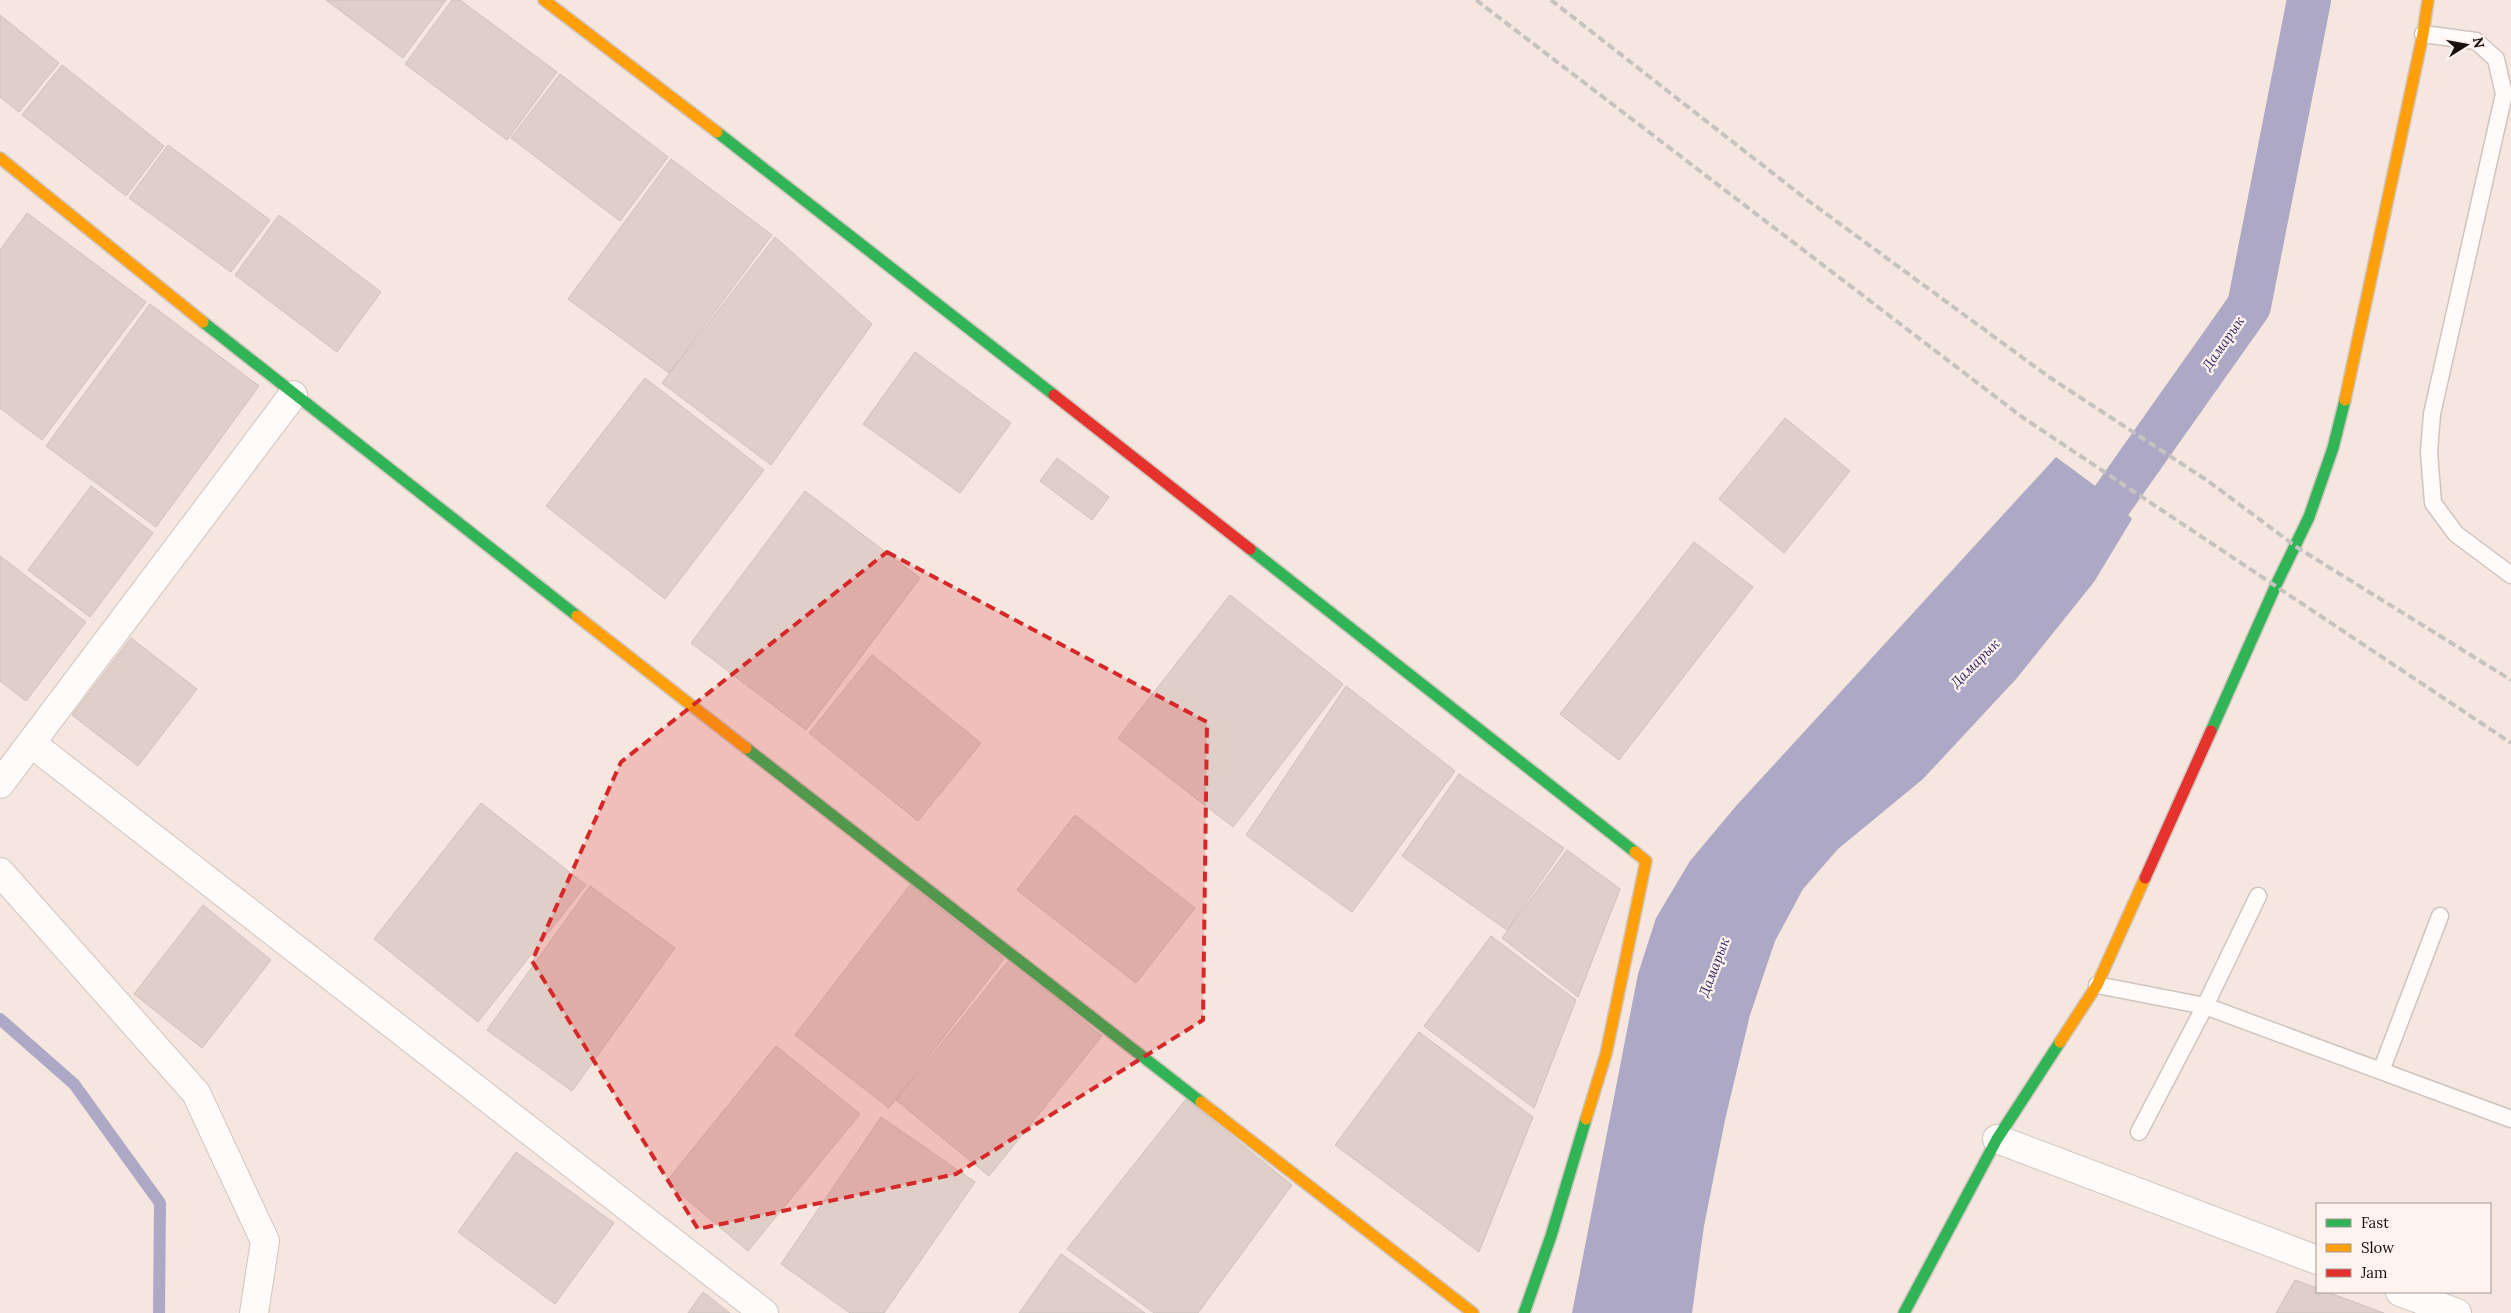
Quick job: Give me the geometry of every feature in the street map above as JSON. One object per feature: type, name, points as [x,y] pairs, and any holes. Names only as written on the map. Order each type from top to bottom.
[{"type":"street","points":[[544,0],[861,244],[1646,861],[1606,1054],[1551,1236],[1524,1313]]},
{"type":"street","points":[[1904,1313],[1997,1140],[2097,985],[2276,585],[2298,548],[2321,490],[2342,415],[2423,34],[2428,0]]},
{"type":"street","points":[[0,158],[293,395],[1473,1313]]},
{"type":"street","points":[[0,784],[293,395]]},
{"type":"street","points":[[31,743],[764,1313]]},
{"type":"street","points":[[0,872],[196,1094],[264,1241],[254,1313]]},
{"type":"street","points":[[1997,1140],[2316,1260]]},
{"type":"street","points":[[2403,1293],[2456,1313]]},
{"type":"lane","points":[[2423,34],[2476,41],[2496,59],[2504,94],[2432,414],[2429,452],[2433,503],[2456,534],[2511,575]]},
{"type":"lane","points":[[2139,1132],[2205,1006],[2258,896]]},
{"type":"lane","points":[[2381,1071],[2440,916]]},
{"type":"lane","points":[[2097,985],[2205,1006],[2511,1118]]},
{"type":"highlighted area","points":[[887,552],[1207,722],[1203,1020],[956,1174],[698,1229],[532,961],[621,762]]},
{"type":"water","points":[[2056,457],[2113,499],[2132,519],[2094,582],[2017,678],[1923,779],[1838,849],[1803,889],[1775,941],[1750,1015],[1725,1120],[1704,1226],[1692,1313],[1572,1313],[1638,974],[1656,918],[1690,861],[1736,806]]},
{"type":"building","points":[[326,0],[446,0],[403,58]]},
{"type":"building","points":[[452,0],[460,0],[557,72],[507,140],[405,64]]},
{"type":"building","points":[[0,15],[59,63],[19,112],[0,97]]},
{"type":"building","points":[[62,65],[164,146],[126,196],[22,115]]},
{"type":"building","points":[[560,74],[668,157],[620,221],[511,138]]},
{"type":"building","points":[[168,145],[270,220],[231,272],[129,198]]},
{"type":"building","points":[[671,159],[772,235],[669,373],[568,299]]},
{"type":"building","points":[[27,213],[146,302],[42,440],[0,408],[0,250]]},
{"type":"building","points":[[279,215],[381,292],[337,352],[235,275]]},
{"type":"building","points":[[775,237],[872,324],[771,465],[662,383]]},
{"type":"building","points":[[150,304],[259,386],[156,527],[46,446]]},
{"type":"building","points":[[915,352],[1011,423],[960,493],[863,424]]},
{"type":"building","points":[[645,378],[764,470],[665,599],[546,506]]},
{"type":"building","points":[[1785,418],[1850,471],[1784,553],[1719,499]]},
{"type":"building","points":[[1057,458],[1109,497],[1092,520],[1040,481]]},
{"type":"building","points":[[91,486],[153,533],[90,617],[28,570]]},
{"type":"building","points":[[805,491],[920,578],[806,730],[691,643]]},
{"type":"building","points":[[1694,542],[1753,587],[1619,760],[1560,714]]},
{"type":"building","points":[[0,556],[86,622],[26,701],[0,681]]},
{"type":"building","points":[[1230,595],[1343,684],[1233,827],[1118,738]]},
{"type":"building","points":[[131,638],[197,689],[138,766],[72,715]]},
{"type":"building","points":[[872,655],[981,743],[918,821],[809,733]]},
{"type":"building","points":[[1346,686],[1455,771],[1352,912],[1246,835]]},
{"type":"building","points":[[1459,774],[1564,848],[1507,930],[1402,856]]},
{"type":"building","points":[[481,803],[586,885],[478,1022],[374,939]]},
{"type":"building","points":[[1075,815],[1195,908],[1136,983],[1017,890]]},
{"type":"building","points":[[1567,850],[1620,889],[1578,997],[1502,938]]},
{"type":"building","points":[[910,885],[1004,959],[889,1108],[795,1035]]},
{"type":"building","points":[[590,886],[675,948],[572,1091],[487,1030]]},
{"type":"building","points":[[203,905],[271,960],[202,1048],[134,994]]},
{"type":"building","points":[[1491,936],[1576,1000],[1534,1108],[1424,1026]]},
{"type":"building","points":[[1009,960],[1102,1036],[989,1176],[896,1100]]},
{"type":"building","points":[[1419,1032],[1533,1117],[1479,1252],[1335,1145]]},
{"type":"building","points":[[776,1046],[860,1114],[748,1251],[666,1182]]},
{"type":"building","points":[[1186,1099],[1292,1185],[1198,1313],[1154,1313],[1067,1249]]},
{"type":"building","points":[[881,1117],[975,1182],[884,1313],[850,1313],[781,1264]]},
{"type":"building","points":[[516,1152],[614,1223],[555,1304],[458,1232]]},
{"type":"building","points":[[1061,1254],[1145,1313],[1019,1313]]},
{"type":"building","points":[[2295,1280],[2316,1288],[2316,1293],[2330,1293],[2384,1313],[2276,1313]]},
{"type":"building","points":[[703,1292],[730,1313],[688,1313]]},
{"type":"waterway","name":"Дамарык","points":[[2078,548],[2249,306],[2309,0]]},
{"type":"waterway","points":[[0,1019],[74,1084],[160,1203],[159,1313]]},
{"type":"railway","points":[[1476,0],[2022,417],[2511,743]]},
{"type":"railway","points":[[1551,0],[1806,199],[2049,377],[2208,481],[2298,548],[2511,680]]},
{"type":"traffic: fast","points":[[717,132],[1054,395]]},
{"type":"traffic: fast","points":[[203,322],[577,616]]},
{"type":"traffic: fast","points":[[2211,731],[2276,585],[2309,517],[2333,448],[2345,400]]},
{"type":"traffic: fast","points":[[1250,549],[1635,852]]},
{"type":"traffic: fast","points":[[746,748],[1201,1102]]},
{"type":"traffic: fast","points":[[1904,1313],[1997,1139],[2060,1042]]},
{"type":"traffic: fast","points":[[1524,1313],[1551,1236],[1586,1119]]},
{"type":"traffic: slow","points":[[544,0],[717,132]]},
{"type":"traffic: slow","points":[[2345,400],[2423,34],[2428,0]]},
{"type":"traffic: slow","points":[[0,158],[203,322]]},
{"type":"traffic: slow","points":[[577,616],[746,748]]},
{"type":"traffic: slow","points":[[1586,1119],[1606,1054],[1646,861],[1635,852]]},
{"type":"traffic: slow","points":[[2060,1042],[2097,985],[2145,878]]},
{"type":"traffic: slow","points":[[1201,1102],[1473,1313]]},
{"type":"traffic: jam","points":[[1054,395],[1250,549]]},
{"type":"traffic: jam","points":[[2145,878],[2211,731]]}]
